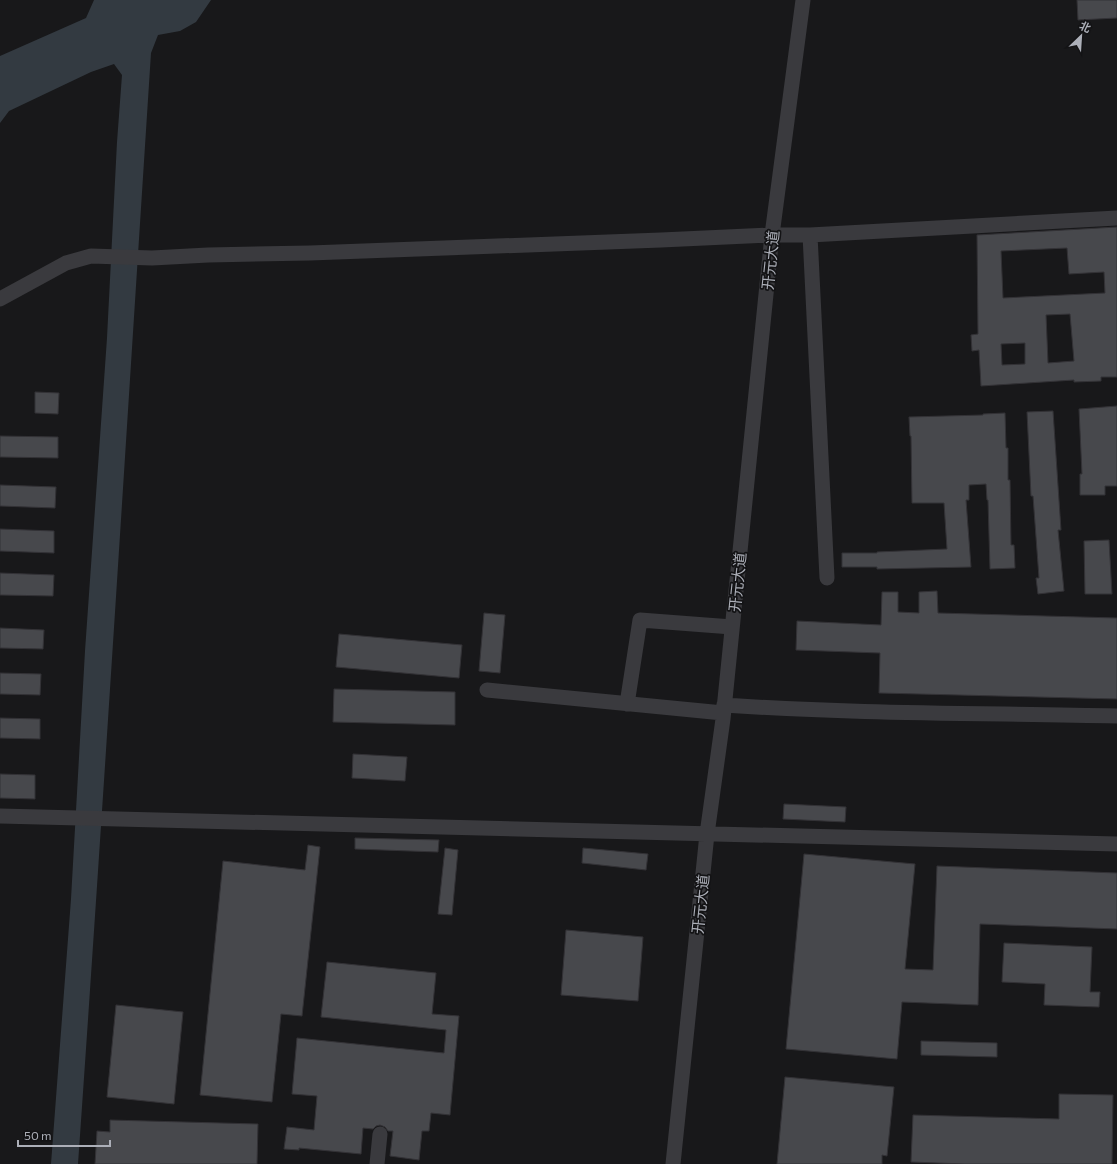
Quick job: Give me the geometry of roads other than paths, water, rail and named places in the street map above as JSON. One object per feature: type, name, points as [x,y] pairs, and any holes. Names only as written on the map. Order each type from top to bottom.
[{"type":"street","name":"开元大道","points":[[673,1164],[707,834],[724,709],[772,235],[804,0]]},
{"type":"street","points":[[0,299],[66,263],[91,256],[152,258],[350,252],[772,235],[810,235],[1117,218]]},
{"type":"street","points":[[810,235],[827,578]]},
{"type":"street","points":[[627,704],[640,620],[732,627]]},
{"type":"street","points":[[487,690],[627,704],[724,709],[768,708],[1117,716]]},
{"type":"street","points":[[0,816],[1117,844]]},
{"type":"street","points":[[377,1164],[380,1134]]}]
